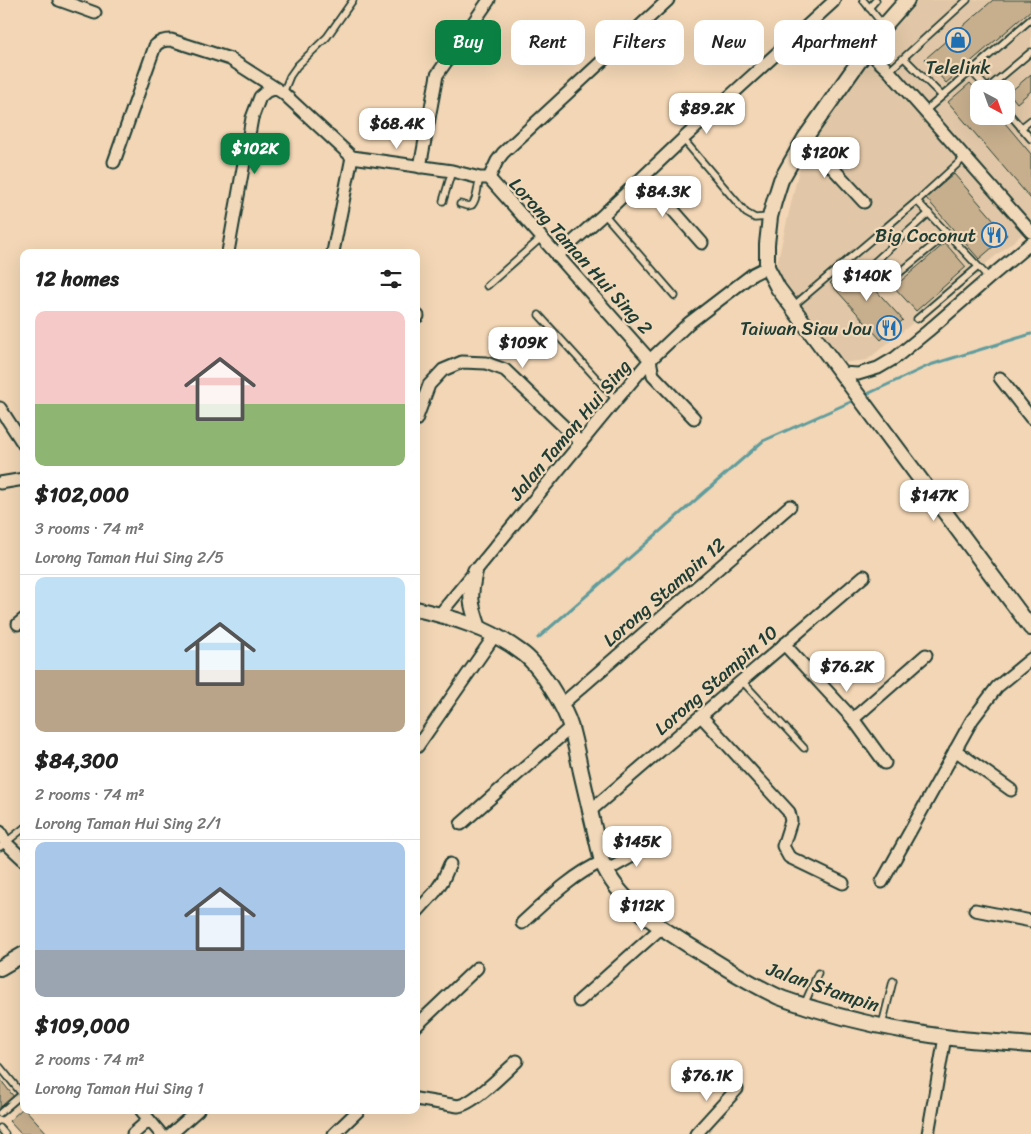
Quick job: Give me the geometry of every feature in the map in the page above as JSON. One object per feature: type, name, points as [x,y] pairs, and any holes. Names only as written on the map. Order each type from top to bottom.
[{"type":"street","points":[[59,0],[95,13]]},
{"type":"street","points":[[420,167],[437,75],[489,0]]},
{"type":"street","points":[[484,178],[503,153],[668,0]]},
{"type":"street","points":[[557,256],[834,0]]},
{"type":"street","points":[[889,20],[907,0]]},
{"type":"street","points":[[114,162],[155,46],[159,42],[171,40],[230,59],[279,91],[352,157],[334,249]]},
{"type":"street","points":[[856,65],[805,138],[781,180],[770,217],[767,267],[778,288],[1031,628]]},
{"type":"street","points":[[883,65],[1031,232]]},
{"type":"street","points":[[229,249],[252,118],[260,97],[267,90],[279,91]]},
{"type":"street","points":[[805,138],[864,202]]},
{"type":"street","name":"Lorong Taman Hui Sing 2","points":[[352,157],[452,171],[484,178],[541,238],[650,360],[654,375],[694,418]]},
{"type":"street","points":[[644,177],[702,242]]},
{"type":"street","points":[[841,373],[858,374],[878,368],[894,358],[928,332],[1031,243]]},
{"type":"street","name":"Jalan Taman Hui Sing","points":[[440,614],[650,360],[689,323],[753,274],[767,267]]},
{"type":"street","points":[[420,409],[429,385],[443,370],[462,362],[486,363],[505,370],[581,443]]},
{"type":"street","points":[[1000,378],[1031,418]]},
{"type":"street","points":[[0,408],[20,439]]},
{"type":"street","points":[[0,483],[20,480]]},
{"type":"street","name":"Lorong Stampin 12","points":[[561,705],[790,506]]},
{"type":"street","points":[[475,571],[470,593],[471,607],[479,628]]},
{"type":"street","name":"Lorong Stampin 10","points":[[590,811],[864,576]]},
{"type":"street","name":"Jalan Stampin","points":[[420,610],[440,614],[479,628],[523,652],[534,664],[561,705],[571,727],[604,866],[620,891],[639,911],[660,928],[752,984],[781,998],[844,1018],[881,1027],[944,1037],[1031,1045]]},
{"type":"street","points":[[420,743],[495,636]]},
{"type":"street","points":[[784,644],[854,719],[885,763]]},
{"type":"street","points":[[854,719],[926,655]]},
{"type":"street","points":[[882,882],[972,720],[997,687],[1031,659]]},
{"type":"street","points":[[701,716],[789,812],[791,821],[783,846],[789,857],[843,883]]},
{"type":"street","points":[[461,824],[571,727]]},
{"type":"street","points":[[955,750],[1011,790]]},
{"type":"street","points":[[0,832],[3,845],[20,857]]},
{"type":"street","points":[[522,923],[586,869],[604,866],[629,858],[652,840]]},
{"type":"street","points":[[420,909],[435,892],[450,864]]},
{"type":"street","points":[[975,910],[1031,921]]},
{"type":"street","points":[[579,1001],[660,928]]},
{"type":"street","points":[[0,968],[20,956]]},
{"type":"street","points":[[420,1022],[477,968]]},
{"type":"street","points":[[928,1134],[944,1037]]},
{"type":"street","points":[[420,1100],[464,1106],[517,1061]]},
{"type":"street","points":[[696,1134],[737,1088]]},
{"type":"street","points":[[144,1114],[161,1134]]},
{"type":"street","points":[[171,1134],[194,1114]]},
{"type":"street","points":[[334,1134],[355,1114]]},
{"type":"street","points":[[133,1134],[149,1120]]},
{"type":"lane","points":[[279,91],[298,66],[326,37],[353,0]]},
{"type":"lane","points":[[863,0],[879,20]]},
{"type":"lane","points":[[870,8],[876,0]]},
{"type":"lane","points":[[889,71],[967,0]]},
{"type":"lane","points":[[924,112],[1031,19]]},
{"type":"lane","points":[[998,80],[1031,52]]},
{"type":"lane","points":[[904,58],[942,96]]},
{"type":"lane","points":[[971,71],[980,80]]},
{"type":"lane","points":[[1021,128],[1031,120]]},
{"type":"lane","points":[[1015,121],[1031,139]]},
{"type":"lane","points":[[683,139],[746,213],[755,218],[770,217]]},
{"type":"lane","points":[[792,307],[917,201],[964,158]]},
{"type":"lane","points":[[443,201],[452,171]]},
{"type":"lane","points":[[460,204],[472,205],[475,201],[477,186],[484,178]]},
{"type":"lane","points":[[917,201],[989,278]]},
{"type":"lane","points":[[870,266],[929,213]]},
{"type":"lane","points":[[604,214],[675,296]]},
{"type":"lane","points":[[886,284],[948,233]]},
{"type":"lane","points":[[487,286],[541,238]]},
{"type":"lane","points":[[917,319],[978,266]]},
{"type":"lane","points":[[539,315],[616,400]]},
{"type":"lane","points":[[742,681],[804,748]]},
{"type":"lane","points":[[3,845],[20,831]]},
{"type":"lane","points":[[804,1005],[818,974]]},
{"type":"lane","points":[[881,1027],[892,981]]},
{"type":"lane","points":[[0,1067],[20,1090]]},
{"type":"lane","points":[[0,1113],[20,1096]]},
{"type":"lane","points":[[0,1128],[5,1134]]},
{"type":"shaded area","points":[[918,0],[1031,0],[1031,227],[867,360],[840,363],[776,268],[802,157],[865,65],[895,65],[895,27]]},
{"type":"building","points":[[993,0],[1031,0],[1031,10],[946,83],[925,59]]},
{"type":"building","points":[[1031,74],[1031,91],[1017,103],[1015,100],[1015,88]]},
{"type":"building","points":[[970,83],[970,125],[1007,125],[1031,154],[1031,199],[948,102]]},
{"type":"building","points":[[954,174],[1007,235],[979,259],[926,198]]},
{"type":"building","points":[[945,243],[966,267],[916,311],[894,287]]},
{"type":"building","points":[[852,264],[903,320],[881,340],[830,283]]},
{"type":"building","points":[[0,1079],[14,1097],[0,1110]]},
{"type":"building","points":[[20,1111],[20,1114],[30,1114],[47,1133],[21,1134],[9,1121]]},
{"type":"waterway","points":[[863,396],[930,365],[1031,334]]},
{"type":"waterway","points":[[538,638],[763,441],[855,400]]},
{"type":"place","name":"Telelink","points":[[958,40]]},
{"type":"place","name":"Big Coconut","points":[[994,235]]},
{"type":"place","name":"Taiwan Siau Jou","points":[[889,328]]}]
